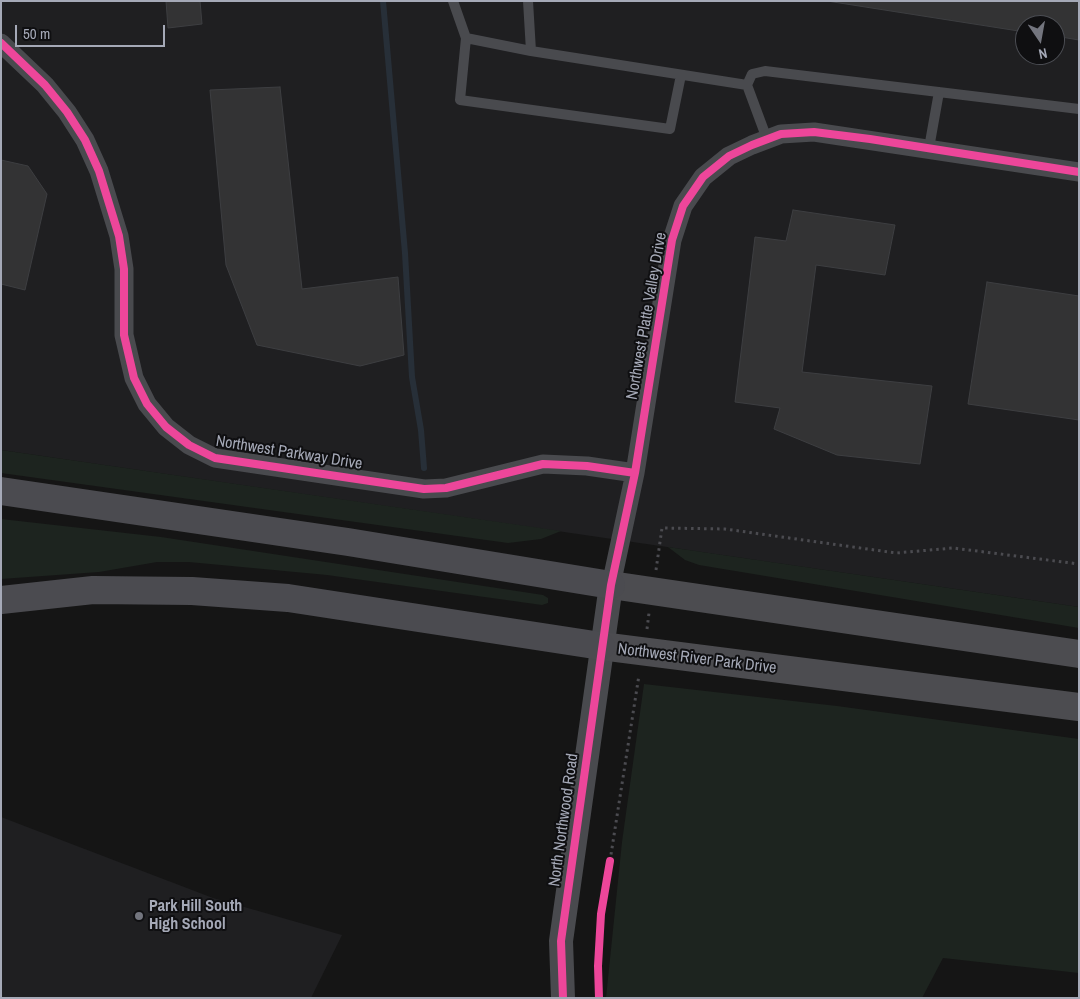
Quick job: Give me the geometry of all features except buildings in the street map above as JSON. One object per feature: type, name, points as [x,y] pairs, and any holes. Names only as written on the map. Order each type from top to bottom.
[{"type":"highway","points":[[1,491],[348,542],[610,584]]},
{"type":"highway","name":"Northwest River Park Drive","points":[[1,600],[93,590],[192,591],[288,598],[601,646]]},
{"type":"main road","points":[[610,584],[1079,654]]},
{"type":"main road","name":"Northwest River Park Drive","points":[[601,646],[1079,707]]},
{"type":"street","name":"Northwest Parkway Drive","points":[[1,43],[45,85],[85,140],[99,171],[119,236],[124,270],[124,335],[129,364],[147,404],[166,427],[189,445],[215,458],[424,489],[446,488],[543,464],[587,466],[635,473]]},
{"type":"street","name":"Northwest Platte Valley Drive","points":[[610,584],[635,473],[672,240],[683,206],[703,177],[729,156],[767,139],[781,134],[814,132],[1079,172]]},
{"type":"street","name":"North Northwood Road","points":[[563,998],[561,941],[610,584]]},
{"type":"lane","points":[[454,1],[466,38],[460,100],[670,129],[681,75]]},
{"type":"lane","points":[[528,1],[531,51]]},
{"type":"lane","points":[[466,38],[531,51],[747,85]]},
{"type":"lane","points":[[767,139],[747,85],[752,74],[765,71],[1079,109]]},
{"type":"lane","points":[[929,148],[939,92]]},
{"type":"path","points":[[608,870],[610,861]]},
{"type":"shaded area","points":[[1,1],[1079,1],[1079,607],[1,450]]},
{"type":"shaded area","points":[[1,450],[561,531],[541,539],[508,543],[1,473]]},
{"type":"shaded area","points":[[1,519],[161,537],[543,595],[548,598],[548,603],[542,605],[327,575],[189,562],[157,562],[99,572],[1,579]]},
{"type":"shaded area","points":[[668,547],[1079,607],[1079,628],[699,565],[685,560]]},
{"type":"shaded area","points":[[644,684],[837,706],[1079,739],[1079,973],[943,958],[922,998],[606,998],[622,842]]},
{"type":"shaded area","name":"Park Hill South High School","points":[[1,817],[213,898],[342,935],[311,998],[1,998]]},
{"type":"waterway","points":[[383,1],[405,253],[412,377],[421,430],[424,468]]},
{"type":"cycle path","points":[[1,43],[45,85],[67,112],[85,140],[99,171],[119,236],[124,269],[124,335],[134,378],[147,404],[166,427],[189,445],[215,458],[424,489],[446,488],[543,464],[587,466],[635,473]]},
{"type":"cycle path","points":[[563,998],[561,941],[611,585],[635,473],[672,240],[683,206],[703,177],[729,156],[781,134],[814,132],[870,139],[1079,172]]},
{"type":"cycle path","points":[[599,998],[598,966],[601,914],[610,861]]},
{"type":"place","name":"Park Hill South High School","points":[[139,916]]}]
